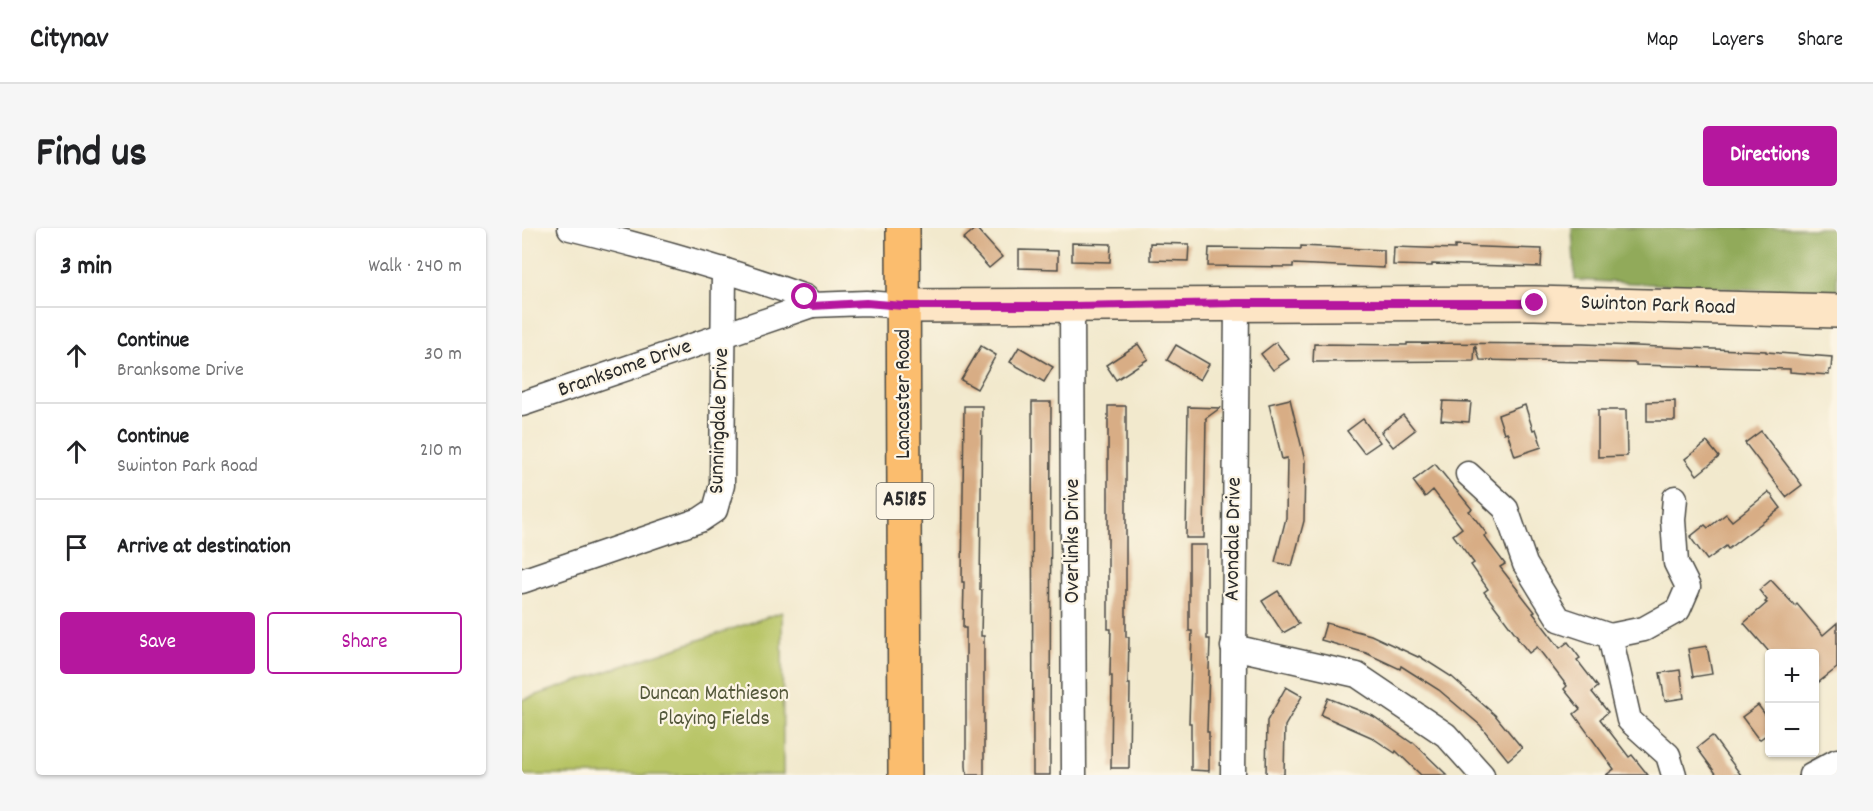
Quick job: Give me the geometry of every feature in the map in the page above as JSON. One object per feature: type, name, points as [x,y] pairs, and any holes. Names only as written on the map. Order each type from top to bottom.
[{"type":"main road","name":"Lancaster Road","points":[[903,228],[905,775]]},
{"type":"street","points":[[570,228],[648,238],[724,270],[805,297],[812,306]]},
{"type":"street","name":"Sunningdale Drive","points":[[522,580],[700,520],[715,510],[722,485],[724,270]]},
{"type":"street","name":"Branksome Drive","points":[[522,404],[812,306],[866,303],[903,306]]},
{"type":"street","name":"Avondale Drive","points":[[1233,775],[1237,303]]},
{"type":"street","name":"Swinton Park Road","points":[[903,306],[1535,303],[1837,311]]},
{"type":"street","name":"Overlinks Drive","points":[[1072,306],[1074,775]]},
{"type":"street","points":[[1468,474],[1506,509],[1525,564],[1559,619],[1610,636],[1644,629],[1678,610],[1688,587],[1676,563],[1673,520],[1675,498]]},
{"type":"street","points":[[1610,636],[1629,720],[1668,755],[1674,775]]},
{"type":"street","points":[[1233,647],[1357,675],[1446,735],[1482,775]]},
{"type":"street","points":[[1811,775],[1837,761]]},
{"type":"green space","points":[[1572,228],[1837,228],[1837,294],[1575,280]]},
{"type":"green space","name":"Duncan Mathieson Playing Fields","points":[[782,612],[783,775],[522,775],[522,700]]},
{"type":"building","points":[[976,228],[1002,257],[989,268],[963,239]]},
{"type":"building","points":[[1072,243],[1111,244],[1110,262],[1072,261]]},
{"type":"building","points":[[1150,243],[1189,244],[1188,261],[1150,260]]},
{"type":"building","points":[[1301,246],[1384,250],[1384,268],[1293,264],[1293,267],[1208,266],[1209,248],[1301,249]]},
{"type":"building","points":[[1455,246],[1542,249],[1541,267],[1393,265],[1394,247],[1455,249]]},
{"type":"building","points":[[1019,250],[1058,251],[1058,269],[1019,268]]},
{"type":"building","points":[[1276,342],[1289,359],[1273,370],[1261,354]]},
{"type":"building","points":[[1407,343],[1583,344],[1766,351],[1832,357],[1829,375],[1790,372],[1790,369],[1480,360],[1475,345],[1474,361],[1313,362],[1314,344],[1407,345]]},
{"type":"building","points":[[1138,344],[1148,359],[1116,380],[1106,365]]},
{"type":"building","points":[[1176,345],[1209,364],[1200,380],[1167,360]]},
{"type":"building","points":[[981,346],[996,355],[977,389],[961,380]]},
{"type":"building","points":[[1019,347],[1053,367],[1044,382],[1010,362]]},
{"type":"building","points":[[1290,399],[1305,461],[1304,521],[1292,566],[1275,562],[1286,518],[1287,458],[1282,459],[1269,404]]},
{"type":"building","points":[[1443,401],[1471,402],[1469,422],[1441,420]]},
{"type":"building","points":[[1675,401],[1675,421],[1647,421],[1647,402]]},
{"type":"building","points":[[1032,402],[1051,402],[1050,775],[1033,775]]},
{"type":"building","points":[[1525,405],[1533,430],[1536,429],[1542,447],[1515,456],[1507,432],[1504,433],[1498,415]]},
{"type":"building","points":[[964,406],[982,406],[980,590],[982,590],[981,636],[984,636],[984,775],[967,775],[966,766],[966,628],[963,628],[964,582],[962,582]]},
{"type":"building","points":[[1108,406],[1126,406],[1126,637],[1129,637],[1129,768],[1111,768],[1111,629],[1108,629]]},
{"type":"building","points":[[1188,407],[1220,408],[1206,418],[1204,538],[1186,538]]},
{"type":"building","points":[[1598,410],[1626,410],[1627,456],[1598,457]]},
{"type":"building","points":[[1403,415],[1415,430],[1393,447],[1381,432]]},
{"type":"building","points":[[1363,419],[1380,442],[1364,453],[1347,431]]},
{"type":"building","points":[[1761,431],[1802,485],[1786,497],[1745,443]]},
{"type":"building","points":[[1707,442],[1719,457],[1697,475],[1685,459]]},
{"type":"building","points":[[1435,464],[1472,509],[1469,511],[1487,534],[1484,536],[1505,564],[1500,567],[1535,612],[1533,613],[1560,648],[1568,642],[1580,658],[1577,660],[1598,687],[1592,692],[1608,712],[1600,719],[1629,757],[1632,755],[1648,775],[1606,775],[1614,769],[1574,714],[1580,709],[1564,689],[1567,686],[1537,647],[1529,653],[1517,638],[1484,592],[1488,589],[1471,565],[1474,563],[1453,535],[1462,528],[1433,490],[1425,497],[1413,481]]},
{"type":"building","points":[[1769,492],[1781,508],[1728,549],[1726,546],[1707,560],[1690,537],[1705,525],[1708,528],[1726,514],[1732,521]]},
{"type":"building","points":[[1189,545],[1207,545],[1207,639],[1210,639],[1207,732],[1209,732],[1209,771],[1191,770],[1191,723],[1189,723],[1192,631],[1189,631]]},
{"type":"building","points":[[1771,580],[1795,606],[1797,604],[1823,635],[1837,623],[1837,668],[1819,682],[1819,649],[1767,649],[1744,623],[1767,603],[1759,590]]},
{"type":"building","points":[[1278,591],[1299,624],[1283,633],[1262,601]]},
{"type":"building","points":[[1326,623],[1371,635],[1419,656],[1452,677],[1495,715],[1522,748],[1508,760],[1480,725],[1439,690],[1401,666],[1400,669],[1366,653],[1321,640]]},
{"type":"building","points":[[1707,646],[1712,674],[1693,677],[1688,649]]},
{"type":"building","points":[[1680,670],[1684,698],[1665,701],[1660,673]]},
{"type":"building","points":[[1286,687],[1302,696],[1285,726],[1284,775],[1266,775],[1267,721]]},
{"type":"building","points":[[1328,698],[1373,716],[1413,742],[1447,775],[1421,775],[1396,751],[1395,753],[1371,737],[1321,715]]},
{"type":"building","points":[[1758,705],[1765,714],[1765,736],[1759,740],[1742,717]]},
{"type":"building","points":[[1712,736],[1741,775],[1717,775],[1697,748]]},
{"type":"route","points":[[805,297],[812,306],[839,303],[903,306],[1535,303]]}]
